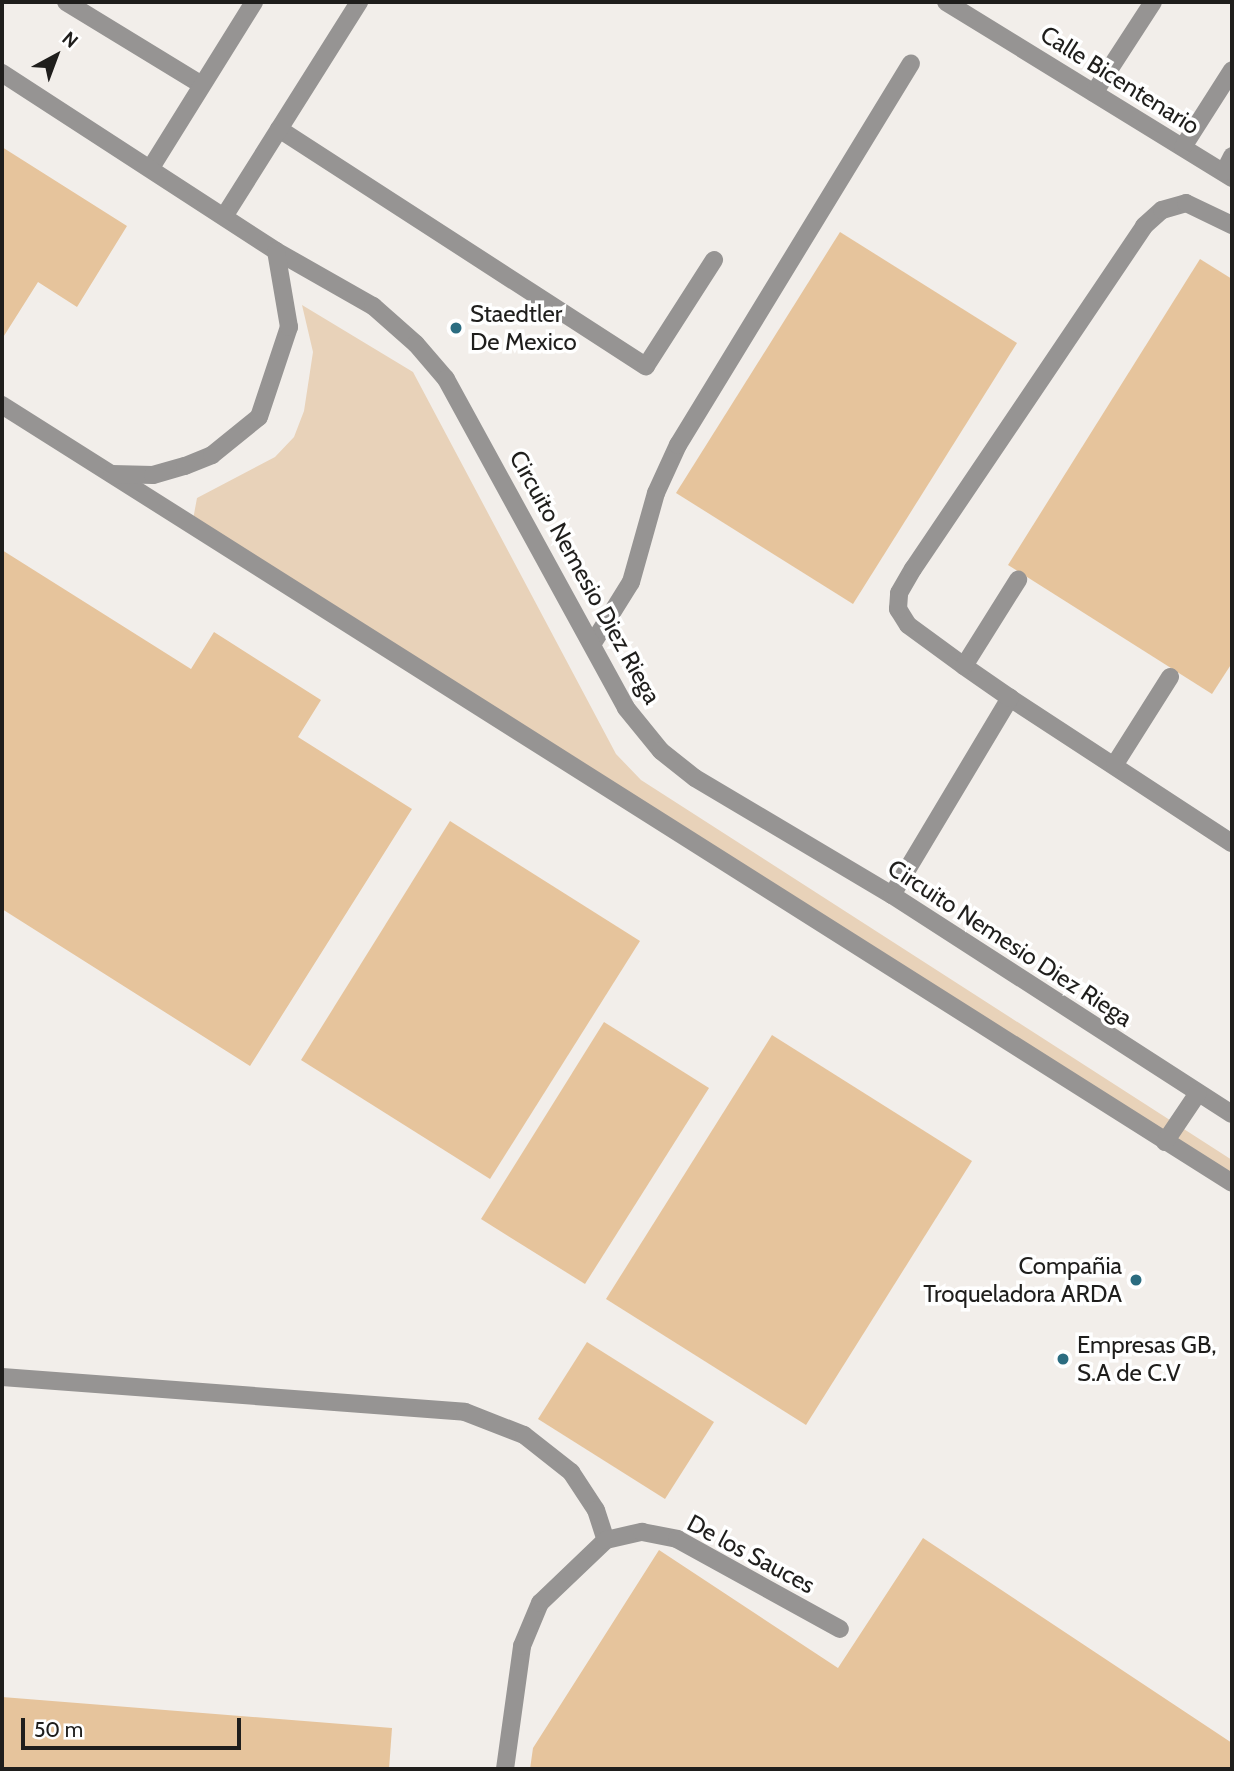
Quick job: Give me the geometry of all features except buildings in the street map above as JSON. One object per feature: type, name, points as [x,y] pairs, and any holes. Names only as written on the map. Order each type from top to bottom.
[{"type":"street","points":[[65,2],[202,85]]},
{"type":"street","points":[[152,166],[254,2]]},
{"type":"street","points":[[225,215],[359,2]]},
{"type":"street","name":"Calle Bicentenario","points":[[949,2],[1183,147],[1229,169]]},
{"type":"street","points":[[1094,93],[1153,2]]},
{"type":"street","points":[[593,643],[631,582],[656,494],[678,445],[911,64]]},
{"type":"street","points":[[1183,147],[1232,70]]},
{"type":"street","name":"Circuito Nemesio Diez Riega","points":[[2,73],[152,166],[276,251],[373,306],[446,379],[593,643],[626,708],[662,751],[695,778],[892,895],[1232,1114]]},
{"type":"street","points":[[279,129],[646,366],[713,260]]},
{"type":"street","points":[[1232,225],[1186,203],[1162,210],[1144,226],[913,569],[899,593],[898,609],[908,625],[964,666],[1232,843]]},
{"type":"street","points":[[112,474],[153,475],[212,455],[259,416],[289,327],[276,251]]},
{"type":"street","points":[[2,405],[1232,1184]]},
{"type":"street","points":[[964,666],[1018,580]]},
{"type":"street","points":[[1115,764],[1170,677]]},
{"type":"street","points":[[892,895],[1010,698]]},
{"type":"street","points":[[1165,1142],[1198,1093]]},
{"type":"street","points":[[2,1377],[465,1412],[524,1435],[572,1472],[596,1510],[606,1540],[540,1603],[522,1646],[505,1769]]},
{"type":"street","name":"De los Sauces","points":[[606,1540],[642,1532],[677,1539],[839,1629]]},
{"type":"shaded area","points":[[302,305],[413,372],[616,754],[641,780],[1232,1160],[1232,1185],[192,525],[197,498],[275,457],[294,437],[304,411],[313,352]]},
{"type":"place","name":"Staedtler De Mexico","points":[[456,328]]},
{"type":"place","name":"Compañia Troqueladora ARDA","points":[[1136,1280]]},
{"type":"place","name":"Empresas GB, S.A de C.V","points":[[1063,1359]]}]
